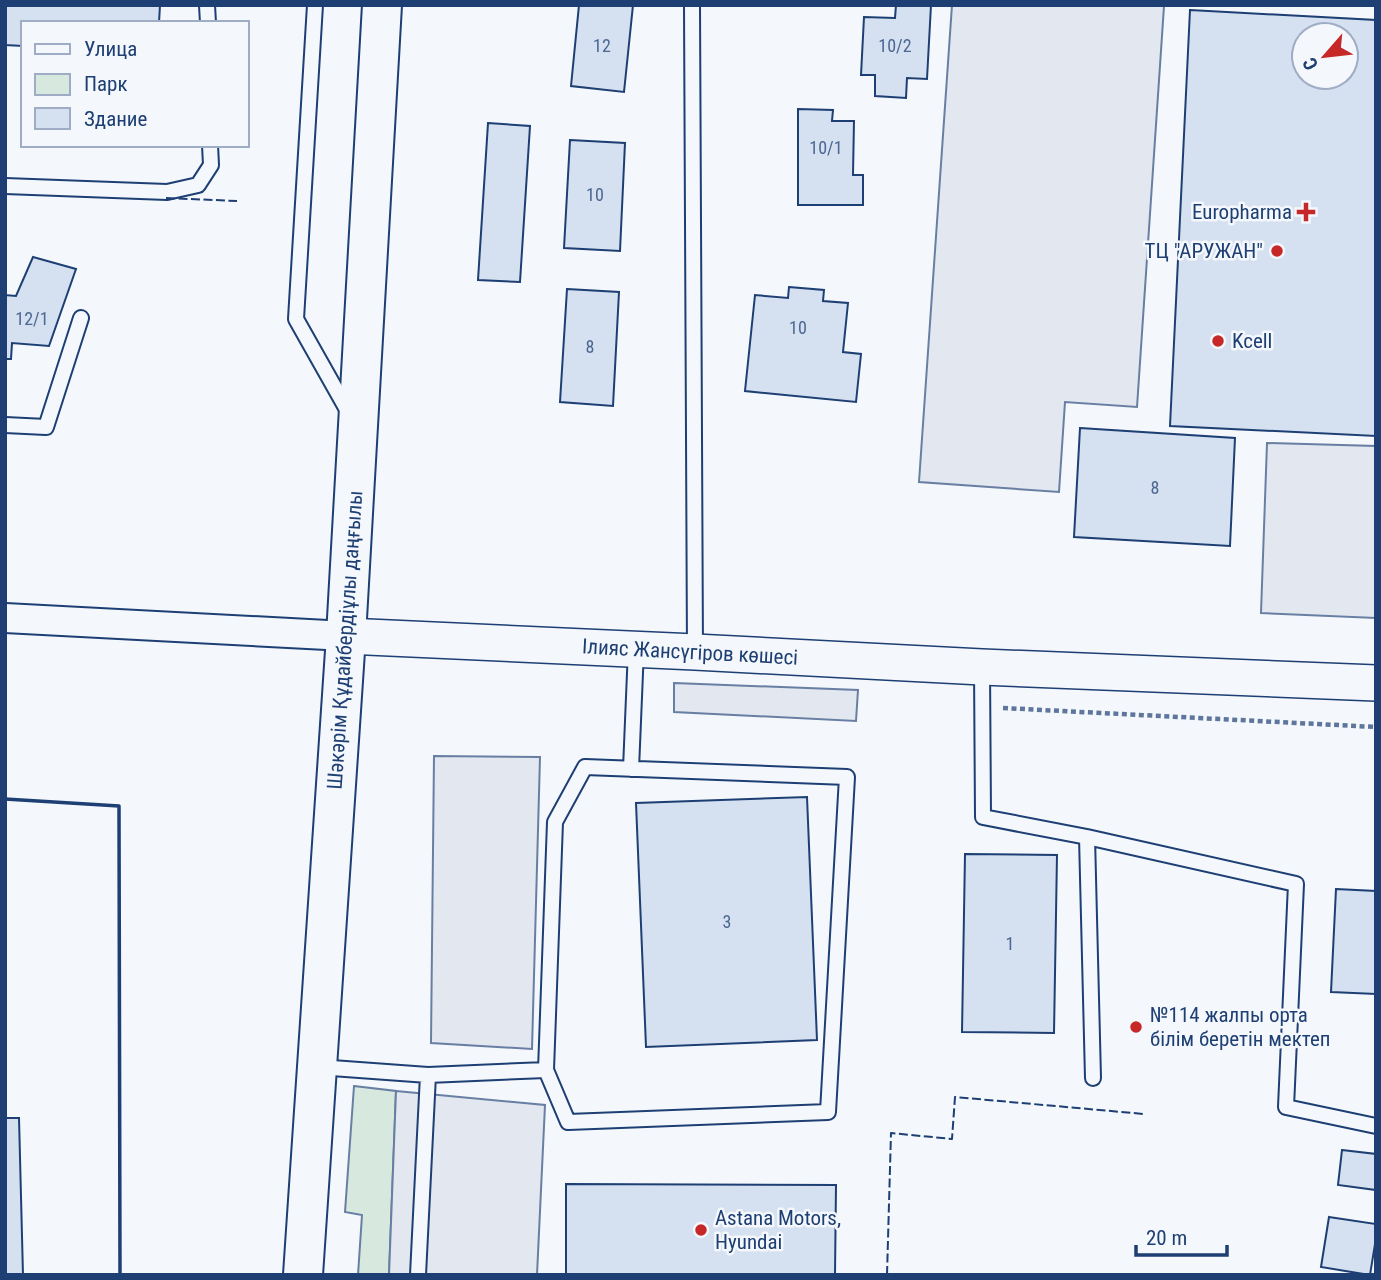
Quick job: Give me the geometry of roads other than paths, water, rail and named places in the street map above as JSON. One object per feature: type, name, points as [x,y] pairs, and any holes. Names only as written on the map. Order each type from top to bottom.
[{"type":"main road","name":"Шәкәрім Құдайбердіұлы даңғылы","points":[[303,1275],[346,636],[382,5]]},
{"type":"street","name":"Ілияс Жансүгіров көшесі","points":[[5,618],[982,667],[1376,683]]},
{"type":"lane","points":[[315,5],[296,319],[358,429]]},
{"type":"lane","points":[[692,5],[695,652]]},
{"type":"lane","points":[[5,186],[167,192],[198,185],[211,165],[210,147]]},
{"type":"lane","points":[[5,425],[46,426],[80,318]]},
{"type":"lane","points":[[631,769],[636,649]]},
{"type":"lane","points":[[982,667],[983,817],[1087,837],[1296,884],[1286,1107],[1376,1126]]},
{"type":"lane","points":[[585,767],[847,777],[828,1112],[568,1122],[546,1070],[555,822],[585,767]]},
{"type":"lane","points":[[1087,837],[1093,1078]]},
{"type":"lane","points":[[317,1068],[428,1075],[546,1070]]},
{"type":"lane","points":[[418,1275],[428,1075]]},
{"type":"place","name":"Europharma","points":[[1306,212]]},
{"type":"place","name":"ТЦ \"АРУЖАН\"","points":[[1277,251]]},
{"type":"place","name":"Kcell","points":[[1218,341]]},
{"type":"place","name":"№114 жалпы орта білім беретін мектеп","points":[[1136,1027]]},
{"type":"place","name":"Astana Motors, Hyundai","points":[[701,1230]]}]
